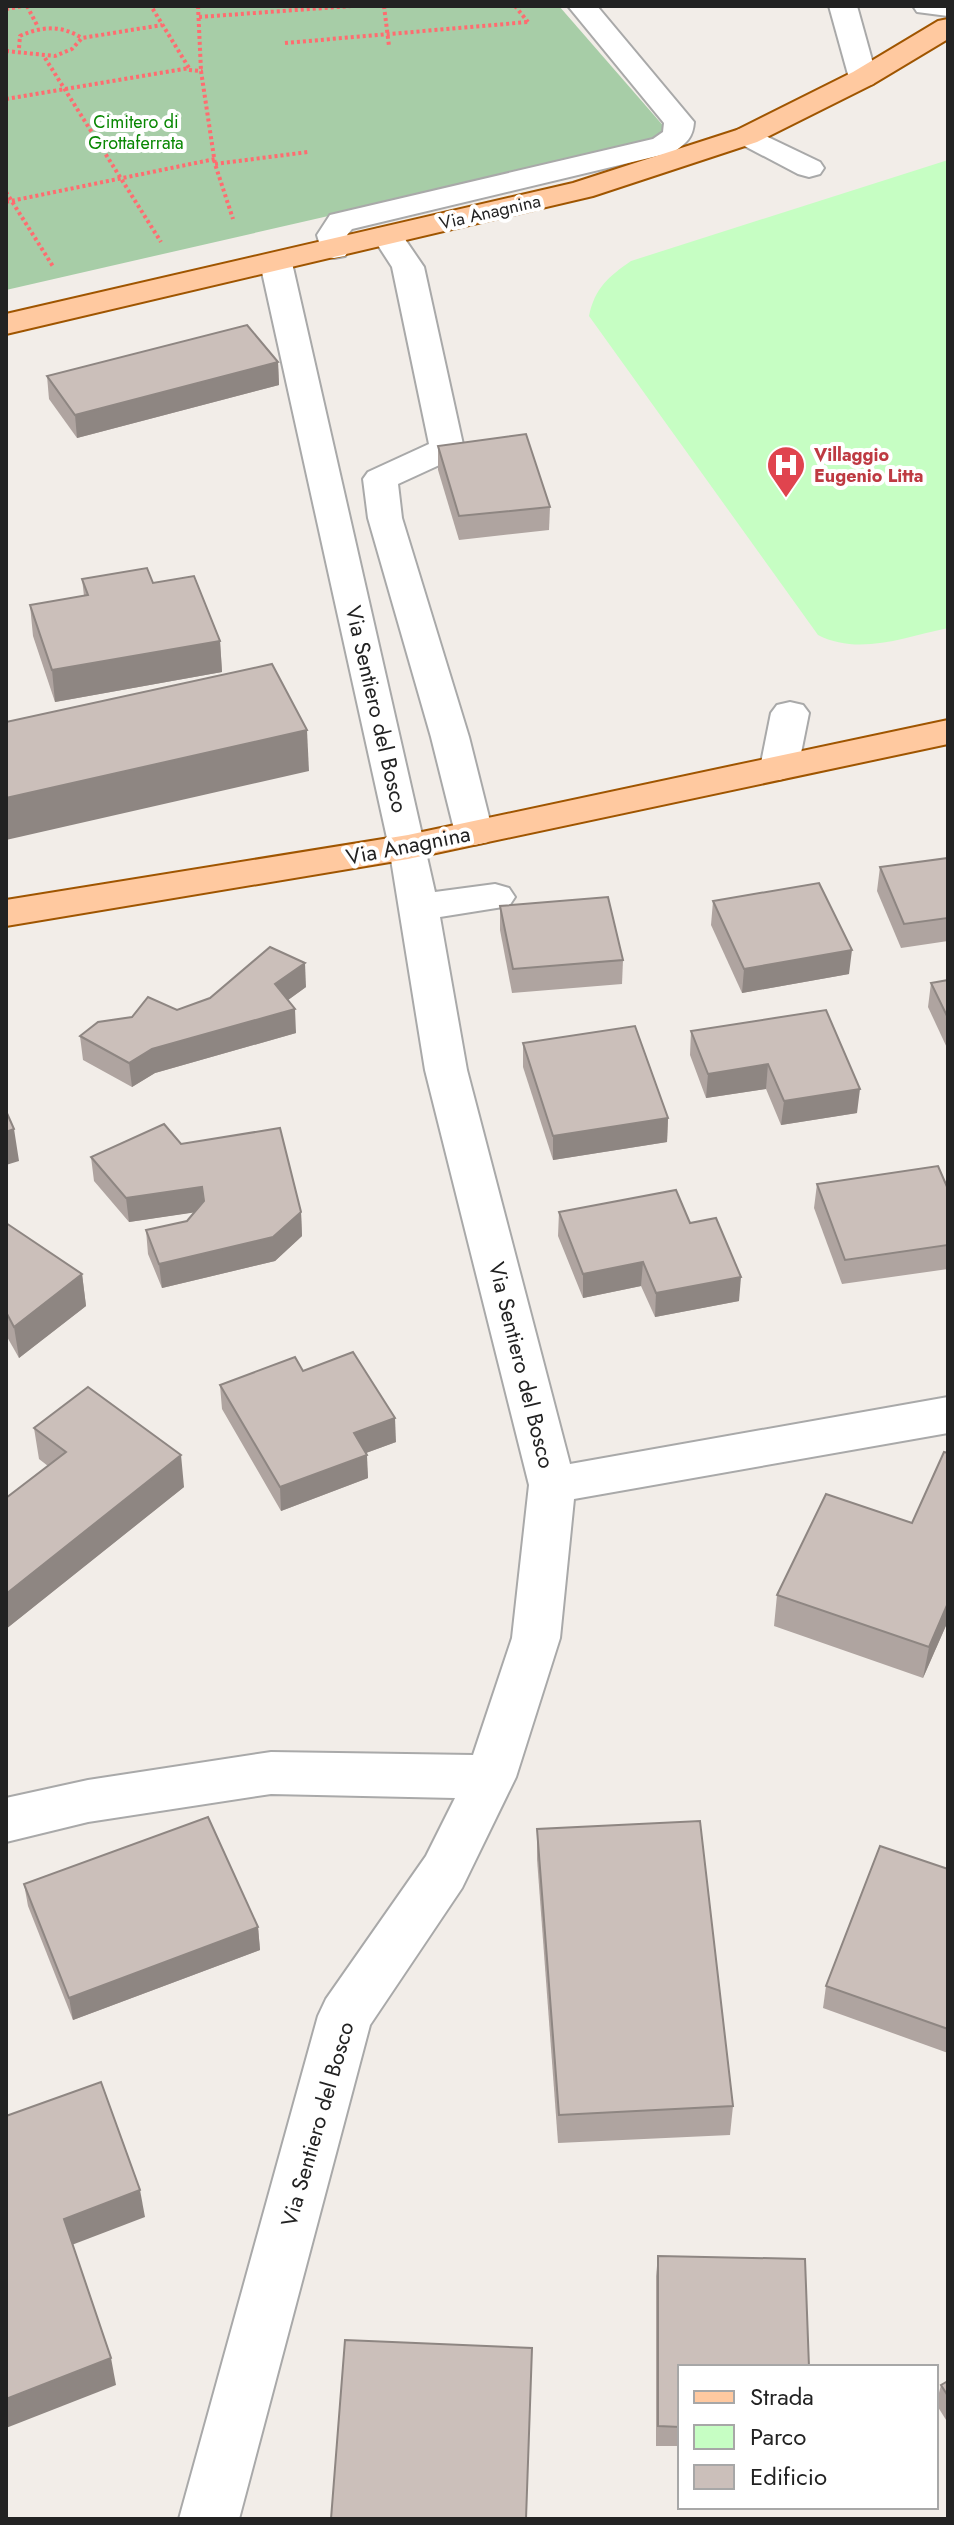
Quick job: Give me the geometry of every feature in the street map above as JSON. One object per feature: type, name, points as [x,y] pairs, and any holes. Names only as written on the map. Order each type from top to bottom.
[{"type":"main road","name":"Via Anagnina","points":[[6,324],[582,190],[747,136],[863,78],[948,27]]},
{"type":"main road","name":"Via Anagnina","points":[[6,913],[408,847],[948,732]]},
{"type":"street","points":[[334,249],[332,235],[341,222],[663,146],[678,135],[679,122],[582,6]]},
{"type":"street","points":[[843,6],[863,78]]},
{"type":"street","points":[[927,6],[948,8]]},
{"type":"street","points":[[747,136],[809,168]]},
{"type":"street","points":[[387,236],[408,267],[447,449],[380,479],[385,518],[450,737],[474,833]]},
{"type":"street","name":"Via Sentiero del Bosco","points":[[209,2519],[345,2016],[444,1872],[491,1777],[536,1638],[552,1485],[446,1070],[408,847],[276,263]]},
{"type":"street","points":[[779,768],[790,713]]},
{"type":"street","points":[[418,907],[495,897]]},
{"type":"street","points":[[552,1485],[948,1415]]},
{"type":"street","points":[[6,1820],[88,1801],[271,1773],[491,1777]]},
{"type":"path","points":[[6,9],[25,6],[38,27]]},
{"type":"path","points":[[6,99],[189,68],[151,6]]},
{"type":"path","points":[[198,6],[201,71],[215,162],[233,219]]},
{"type":"path","points":[[199,17],[352,6]]},
{"type":"path","points":[[384,6],[389,46]]},
{"type":"path","points":[[285,43],[528,22],[515,6]]},
{"type":"path","points":[[6,51],[19,48],[45,58],[72,51],[82,38],[162,25]]},
{"type":"path","points":[[19,48],[20,36],[38,27],[69,28],[82,38]]},
{"type":"path","points":[[45,58],[164,247]]},
{"type":"path","points":[[184,69],[201,71]]},
{"type":"path","points":[[8,201],[215,162],[308,152]]},
{"type":"path","points":[[6,192],[8,201],[56,272]]},
{"type":"green space","name":"Cimitero di Grottaferrata","points":[[6,6],[559,6],[673,137],[6,290]]},
{"type":"green space","name":"Villaggio Eugenio Litta","points":[[948,160],[948,628],[882,643],[834,641],[818,635],[589,316],[604,284],[631,261]]},
{"type":"building","points":[[247,325],[278,362],[75,415],[47,376]]},
{"type":"building","points":[[526,434],[550,507],[459,516],[438,446]]},
{"type":"building","points":[[147,568],[153,583],[194,576],[220,641],[52,670],[30,605],[88,595],[82,579]]},
{"type":"building","points":[[272,664],[307,730],[6,798],[6,722]]},
{"type":"building","points":[[948,858],[948,918],[904,924],[880,867]]},
{"type":"building","points":[[819,883],[852,950],[744,969],[713,901]]},
{"type":"building","points":[[608,897],[623,960],[513,969],[500,906]]},
{"type":"building","points":[[270,947],[305,963],[275,984],[295,1009],[152,1049],[129,1063],[80,1036],[98,1022],[132,1017],[148,997],[177,1010],[210,998]]},
{"type":"building","points":[[948,980],[948,1018],[931,983]]},
{"type":"building","points":[[826,1010],[860,1089],[784,1101],[768,1064],[708,1074],[691,1031]]},
{"type":"building","points":[[635,1026],[668,1118],[553,1136],[523,1043]]},
{"type":"building","points":[[6,1111],[14,1129],[6,1132]]},
{"type":"building","points":[[164,1124],[181,1144],[280,1128],[301,1212],[273,1237],[159,1264],[146,1230],[187,1221],[204,1201],[202,1187],[126,1198],[91,1157]]},
{"type":"building","points":[[938,1166],[948,1189],[948,1245],[845,1260],[817,1184]]},
{"type":"building","points":[[676,1190],[690,1223],[716,1218],[741,1277],[656,1293],[643,1262],[583,1274],[559,1212]]},
{"type":"building","points":[[6,1223],[82,1274],[14,1327],[6,1312]]},
{"type":"building","points":[[353,1352],[395,1418],[354,1433],[367,1455],[280,1487],[220,1385],[295,1357],[303,1371]]},
{"type":"building","points":[[88,1387],[181,1455],[6,1594],[6,1498],[66,1452],[34,1428]]},
{"type":"building","points":[[944,1452],[948,1453],[948,1603],[929,1647],[777,1595],[826,1494],[912,1523]]},
{"type":"building","points":[[208,1817],[258,1927],[69,1998],[24,1884]]},
{"type":"building","points":[[700,1821],[733,2106],[559,2115],[537,1829]]},
{"type":"building","points":[[880,1846],[948,1869],[948,2029],[826,1986]]},
{"type":"building","points":[[101,2082],[140,2190],[64,2219],[111,2358],[6,2399],[6,2116]]},
{"type":"building","points":[[658,2256],[805,2259],[809,2365],[678,2365],[678,2427],[658,2426]]},
{"type":"building","points":[[345,2340],[532,2348],[526,2519],[331,2519]]},
{"type":"building","points":[[948,2381],[948,2396],[941,2385]]},
{"type":"place","name":"Villaggio Eugenio Litta","points":[[786,499]]}]
